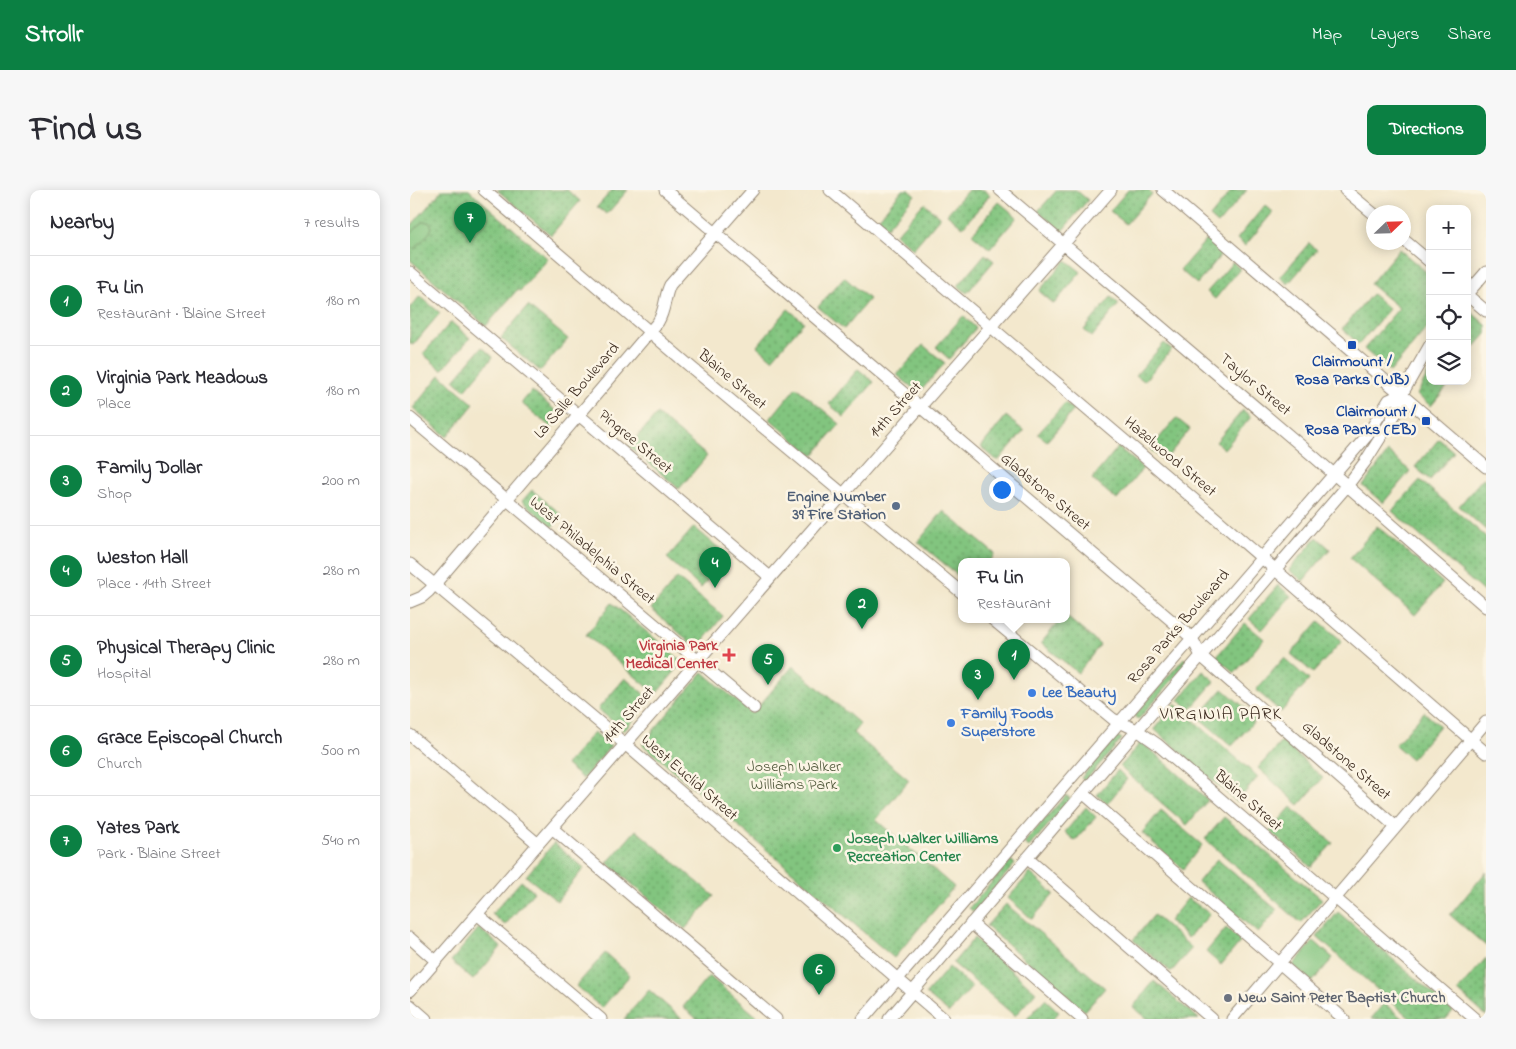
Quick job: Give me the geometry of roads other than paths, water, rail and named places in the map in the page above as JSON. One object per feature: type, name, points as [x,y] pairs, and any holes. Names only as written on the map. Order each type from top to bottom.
[{"type":"street","name":"Blaine Street","points":[[484,190],[958,590]]},
{"type":"street","name":"Gladstone Street","points":[[665,190],[1192,638],[1201,656],[1396,826]]},
{"type":"street","name":"La Salle Boulevard","points":[[410,602],[422,597],[434,585],[650,331],[662,314],[670,285],[753,190]]},
{"type":"street","name":"Hazelwood Street","points":[[830,190],[1275,569],[1486,753]]},
{"type":"street","name":"Taylor Street","points":[[1000,190],[1334,474],[1486,607]]},
{"type":"street","name":"14th Street","points":[[410,991],[1110,190]]},
{"type":"street","points":[[1163,190],[1486,467]]},
{"type":"street","points":[[1345,190],[1366,207]]},
{"type":"street","points":[[1411,246],[1426,259]]},
{"type":"street","name":"Pingree Street","points":[[410,272],[770,577]]},
{"type":"street","points":[[1471,289],[1486,272]]},
{"type":"street","points":[[1468,295],[1486,311]]},
{"type":"street","name":"Rosa Parks Boulevard","points":[[889,1019],[1347,486],[1366,462],[1399,408],[1402,394],[1426,352]]},
{"type":"street","name":"Rosa Parks Boulevard","points":[[863,1019],[1366,437],[1390,400],[1402,394]]},
{"type":"street","name":"West Philadelphia Street","points":[[410,418],[754,708]]},
{"type":"street","name":"West Euclid Street","points":[[410,564],[625,744],[944,1019]]},
{"type":"street","name":"Blaine Street","points":[[997,623],[1113,720],[1137,730],[1158,744],[1475,1019]]},
{"type":"street","points":[[1232,1019],[1486,722]]},
{"type":"street","points":[[410,735],[538,844]]},
{"type":"street","points":[[1083,793],[1344,1019]]},
{"type":"street","points":[[552,828],[776,1019]]},
{"type":"street","points":[[1027,858],[1212,1019]]},
{"type":"street","points":[[477,914],[601,1019]]},
{"type":"street","points":[[971,923],[1082,1019]]},
{"type":"street","points":[[410,938],[436,961]]},
{"type":"street","points":[[410,1006],[426,1019]]},
{"type":"place","name":"Yates Park","points":[[470,243]]},
{"type":"place","name":"Clairmount / Rosa Parks (WB)","points":[[1352,345]]},
{"type":"place","name":"Clairmount / Rosa Parks (EB)","points":[[1426,421]]},
{"type":"place","name":"Engine Number 39 Fire Station","points":[[896,506]]},
{"type":"place","name":"Weston Hall","points":[[715,588]]},
{"type":"place","name":"Virginia Park Meadows","points":[[862,629]]},
{"type":"place","name":"Virginia Park Medical Center","points":[[729,655]]},
{"type":"place","name":"Fu Lin","points":[[1014,680]]},
{"type":"place","name":"Physical Therapy Clinic","points":[[768,685]]},
{"type":"place","name":"Lee Beauty","points":[[1032,693]]},
{"type":"place","name":"Family Dollar","points":[[978,700]]},
{"type":"place","name":"Family Foods Superstore","points":[[951,723]]},
{"type":"place","name":"Joseph Walker Williams Recreation Center","points":[[837,848]]},
{"type":"place","name":"Grace Episcopal Church","points":[[819,995]]},
{"type":"place","name":"New Saint Peter Baptist Church","points":[[1228,998]]},
{"type":"district","name":"VIRGINIA PARK","points":[[1221,715]]},
{"type":"park label","name":"Joseph Walker Williams Park","points":[[794,776]]}]
